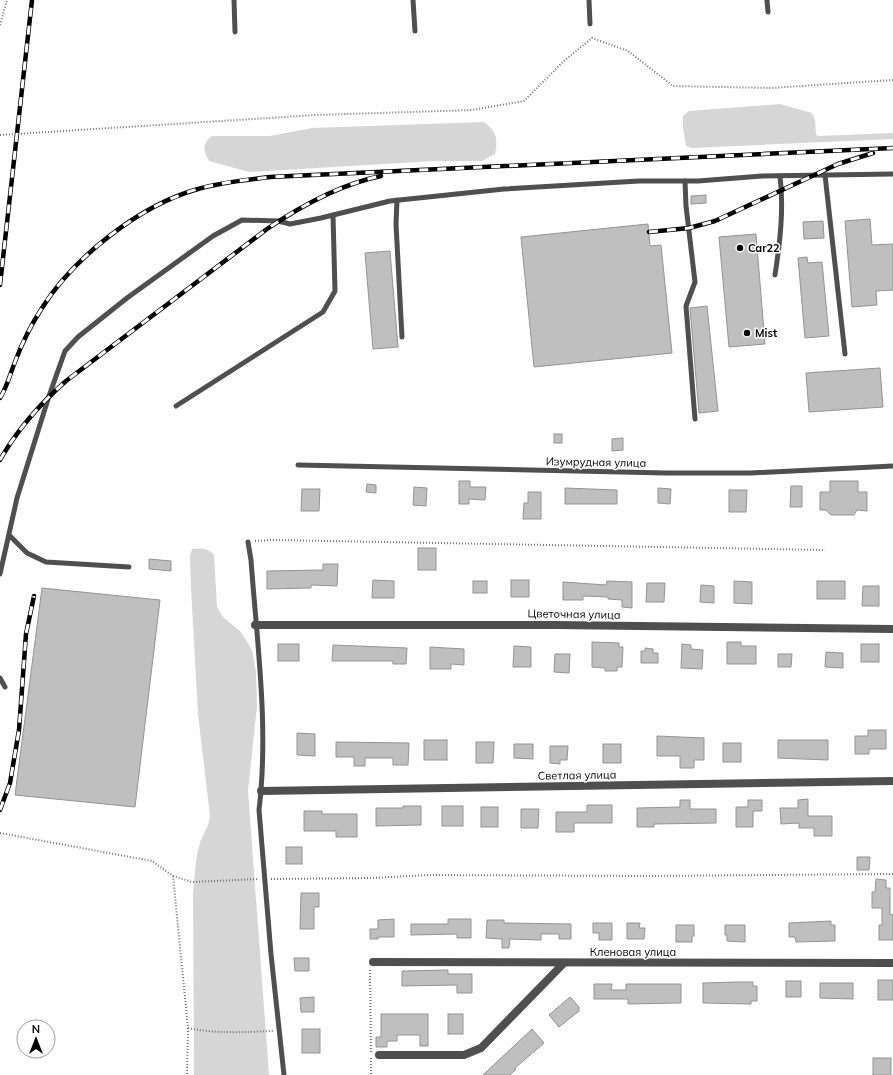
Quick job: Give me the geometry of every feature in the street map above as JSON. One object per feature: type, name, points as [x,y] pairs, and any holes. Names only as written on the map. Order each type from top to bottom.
[{"type":"street","name":"Цветочная улица","points":[[255,625],[556,625],[893,629]]},
{"type":"street","name":"Светлая улица","points":[[261,791],[893,781]]},
{"type":"street","name":"Кленовая улица","points":[[373,962],[893,963]]},
{"type":"street","points":[[379,1055],[464,1055],[481,1048],[564,963]]},
{"type":"lane","points":[[234,0],[235,32]]},
{"type":"lane","points":[[413,0],[415,31]]},
{"type":"lane","points":[[589,0],[590,24]]},
{"type":"lane","points":[[767,0],[768,12]]},
{"type":"lane","points":[[0,574],[17,498],[48,396],[65,351],[78,338],[127,298],[214,236],[242,220],[278,221],[290,224],[397,200],[504,189],[640,181],[686,181],[780,176],[893,174]]},
{"type":"lane","points":[[825,175],[845,354]]},
{"type":"lane","points":[[775,275],[780,246],[782,198],[780,176]]},
{"type":"lane","points":[[686,181],[686,206],[695,282],[686,306],[695,419]]},
{"type":"lane","points":[[397,200],[396,224],[402,337]]},
{"type":"lane","points":[[176,406],[323,312],[335,291],[333,215]]},
{"type":"lane","name":"Изумрудная улица","points":[[298,465],[666,473],[751,473],[893,466]]},
{"type":"lane","points":[[9,536],[27,553],[46,562],[129,567]]},
{"type":"lane","points":[[248,542],[252,560],[255,625],[262,702],[261,791],[259,810],[278,1031],[284,1075]]},
{"type":"lane","points":[[0,678],[5,687]]},
{"type":"path","points":[[0,25],[7,0]]},
{"type":"path","points":[[0,136],[316,115],[472,110],[524,101],[564,61],[592,38],[628,51],[672,86],[771,88],[893,80]]},
{"type":"path","points":[[248,542],[280,540],[825,550]]},
{"type":"path","points":[[0,833],[152,861],[173,876],[192,882],[264,879],[371,878],[429,875],[646,876],[893,874]]},
{"type":"path","points":[[173,876],[188,1028],[187,1075]]},
{"type":"path","points":[[371,1075],[370,964],[373,962]]},
{"type":"path","points":[[188,1028],[204,1031],[278,1031]]},
{"type":"shaded area","points":[[780,104],[812,113],[815,120],[816,135],[819,136],[893,133],[893,139],[692,148],[686,146],[683,116],[689,111]]},
{"type":"shaded area","points":[[484,122],[492,129],[496,136],[496,144],[495,154],[482,161],[434,161],[249,172],[209,161],[204,147],[206,142],[212,136],[270,136],[312,128]]},
{"type":"shaded area","points":[[192,549],[204,549],[214,555],[217,607],[223,617],[240,631],[252,650],[256,672],[257,706],[248,791],[269,1075],[194,1075],[193,893],[198,849],[210,816],[198,714],[191,588],[190,555]]},
{"type":"building","points":[[706,195],[706,203],[691,204],[691,196]]},
{"type":"building","points":[[870,219],[872,245],[893,244],[893,290],[876,291],[877,305],[852,307],[845,221]]},
{"type":"building","points":[[823,221],[824,238],[804,239],[803,222]]},
{"type":"building","points":[[648,224],[650,246],[661,245],[672,353],[534,367],[521,237]]},
{"type":"building","points":[[756,234],[765,344],[729,347],[719,237]]},
{"type":"building","points":[[390,251],[398,347],[373,349],[365,253]]},
{"type":"building","points":[[807,257],[808,263],[822,262],[829,336],[805,338],[798,258]]},
{"type":"building","points":[[707,306],[718,411],[699,413],[690,308]]},
{"type":"building","points":[[880,368],[883,407],[809,412],[806,373]]},
{"type":"building","points":[[554,434],[562,434],[562,443],[554,443]]},
{"type":"building","points":[[623,438],[623,450],[612,451],[612,439]]},
{"type":"building","points":[[459,481],[470,481],[470,487],[486,487],[485,500],[469,499],[469,504],[459,504]]},
{"type":"building","points":[[830,481],[858,481],[858,492],[867,492],[867,511],[857,510],[854,515],[831,515],[826,510],[820,510],[820,492],[830,492]]},
{"type":"building","points":[[367,484],[376,485],[376,493],[366,492]]},
{"type":"building","points":[[791,486],[802,486],[802,507],[790,507]]},
{"type":"building","points":[[414,487],[427,488],[426,506],[413,505]]},
{"type":"building","points":[[565,488],[617,490],[617,504],[565,504]]},
{"type":"building","points":[[658,488],[671,489],[670,504],[658,503]]},
{"type":"building","points":[[302,489],[320,489],[319,511],[301,511]]},
{"type":"building","points":[[729,490],[747,490],[746,512],[729,512]]},
{"type":"building","points":[[528,492],[541,492],[541,519],[523,519],[524,503],[528,503]]},
{"type":"building","points":[[418,548],[436,548],[436,570],[418,570]]},
{"type":"building","points":[[149,559],[171,561],[171,571],[149,569]]},
{"type":"building","points":[[323,564],[338,564],[337,586],[311,585],[311,588],[267,589],[267,571],[323,570]]},
{"type":"building","points":[[373,580],[394,581],[394,598],[372,598]]},
{"type":"building","points":[[511,580],[529,580],[529,597],[511,597]]},
{"type":"building","points":[[473,581],[487,581],[487,593],[473,593]]},
{"type":"building","points":[[607,581],[632,582],[632,608],[622,607],[622,600],[608,599],[608,597],[583,596],[583,600],[563,600],[563,582],[606,585]]},
{"type":"building","points":[[734,581],[752,582],[752,604],[734,603]]},
{"type":"building","points":[[817,581],[845,581],[845,599],[817,599]]},
{"type":"building","points":[[647,583],[665,583],[664,602],[646,602]]},
{"type":"building","points":[[701,585],[714,586],[714,603],[700,602]]},
{"type":"building","points":[[863,586],[879,586],[879,606],[862,606]]},
{"type":"building","points":[[42,588],[160,600],[135,807],[15,795]]},
{"type":"building","points":[[592,642],[619,643],[619,647],[623,647],[622,667],[617,667],[617,671],[605,671],[605,668],[592,667]]},
{"type":"building","points":[[727,642],[741,642],[741,646],[756,646],[756,664],[727,664]]},
{"type":"building","points":[[278,644],[299,644],[299,661],[278,661]]},
{"type":"building","points":[[682,644],[691,645],[691,649],[703,650],[702,669],[681,668]]},
{"type":"building","points":[[861,644],[879,644],[879,662],[861,662]]},
{"type":"building","points":[[333,645],[407,648],[406,664],[393,664],[393,661],[332,661]]},
{"type":"building","points":[[514,646],[531,647],[531,667],[513,667]]},
{"type":"building","points":[[430,647],[464,649],[464,665],[451,664],[451,669],[430,669]]},
{"type":"building","points":[[645,648],[653,649],[653,653],[658,653],[658,663],[641,663],[641,651],[645,651]]},
{"type":"building","points":[[826,652],[843,653],[843,668],[825,667]]},
{"type":"building","points":[[555,654],[570,654],[569,673],[554,672]]},
{"type":"building","points":[[778,654],[792,654],[791,667],[778,667]]},
{"type":"building","points":[[868,730],[886,730],[886,749],[869,749],[869,754],[855,754],[855,736],[868,736]]},
{"type":"building","points":[[297,733],[315,734],[315,756],[297,755]]},
{"type":"building","points":[[657,736],[704,738],[704,760],[694,760],[694,768],[680,768],[680,756],[657,756]]},
{"type":"building","points":[[424,740],[447,740],[447,760],[424,760]]},
{"type":"building","points":[[778,740],[828,740],[828,760],[778,758]]},
{"type":"building","points":[[336,742],[409,743],[408,765],[393,765],[393,758],[365,758],[365,766],[354,766],[354,757],[336,757]]},
{"type":"building","points":[[476,742],[494,742],[493,763],[476,763]]},
{"type":"building","points":[[723,743],[741,743],[741,762],[723,762]]},
{"type":"building","points":[[514,744],[533,744],[533,759],[514,758]]},
{"type":"building","points":[[603,744],[621,744],[621,763],[603,763]]},
{"type":"building","points":[[550,746],[568,746],[567,760],[560,760],[560,764],[550,763]]},
{"type":"building","points":[[808,799],[808,816],[832,816],[832,836],[814,836],[814,828],[799,828],[799,823],[781,824],[780,808],[798,808],[798,800]]},
{"type":"building","points":[[680,800],[690,800],[690,809],[716,809],[716,823],[654,824],[654,827],[637,827],[637,808],[680,807]]},
{"type":"building","points":[[748,800],[762,800],[762,811],[753,811],[753,827],[736,827],[736,807],[748,807]]},
{"type":"building","points":[[587,805],[612,805],[612,823],[574,823],[574,832],[556,832],[556,812],[587,812]]},
{"type":"building","points":[[403,806],[421,806],[421,825],[376,826],[376,808],[403,808]]},
{"type":"building","points":[[442,806],[463,806],[463,826],[442,826]]},
{"type":"building","points":[[481,807],[498,807],[498,827],[481,827]]},
{"type":"building","points":[[521,809],[539,809],[538,828],[521,828]]},
{"type":"building","points":[[304,811],[322,811],[322,814],[357,814],[357,837],[336,837],[336,831],[304,831]]},
{"type":"building","points":[[286,847],[302,847],[302,864],[286,864]]},
{"type":"building","points":[[857,857],[870,857],[869,870],[857,870]]},
{"type":"building","points":[[876,879],[886,880],[886,888],[890,888],[890,914],[893,915],[893,940],[879,940],[879,925],[882,925],[882,908],[872,908],[872,892],[875,892]]},
{"type":"building","points":[[301,893],[319,893],[319,907],[314,907],[314,929],[300,929]]},
{"type":"building","points":[[394,919],[394,937],[378,937],[378,939],[370,939],[370,929],[378,929],[378,920]]},
{"type":"building","points":[[448,919],[471,919],[471,938],[457,938],[457,934],[411,935],[411,924],[448,924]]},
{"type":"building","points":[[487,920],[504,920],[504,923],[571,924],[571,939],[559,939],[559,934],[541,934],[541,940],[510,939],[509,948],[502,948],[502,939],[486,938]]},
{"type":"building","points":[[831,921],[831,925],[835,925],[835,941],[796,942],[795,937],[789,937],[789,923]]},
{"type":"building","points":[[593,923],[612,923],[612,940],[599,940],[599,933],[593,933]]},
{"type":"building","points":[[627,923],[640,923],[639,928],[645,928],[644,939],[627,939]]},
{"type":"building","points":[[676,925],[694,925],[694,936],[692,936],[692,942],[676,942]]},
{"type":"building","points":[[725,925],[745,925],[745,942],[727,941],[727,935],[725,935]]},
{"type":"building","points":[[294,958],[309,958],[309,971],[295,971]]},
{"type":"building","points":[[448,970],[448,974],[472,974],[472,993],[457,993],[457,985],[402,986],[402,971]]},
{"type":"building","points":[[878,980],[893,980],[893,1000],[878,1000]]},
{"type":"building","points":[[786,981],[801,981],[801,997],[786,997]]},
{"type":"building","points":[[753,982],[753,986],[757,986],[757,1001],[751,1001],[751,1004],[703,1003],[703,983]]},
{"type":"building","points":[[820,983],[853,983],[853,999],[820,998]]},
{"type":"building","points":[[594,984],[612,984],[611,990],[626,990],[626,984],[681,984],[681,1003],[628,1004],[628,999],[594,999]]},
{"type":"building","points":[[314,997],[314,1012],[301,1012],[300,998]]},
{"type":"building","points":[[570,997],[579,1007],[579,1011],[559,1027],[549,1015]]},
{"type":"building","points":[[381,1014],[428,1014],[428,1046],[420,1046],[420,1035],[397,1035],[397,1041],[387,1041],[387,1047],[376,1047],[376,1037],[381,1037]]},
{"type":"building","points":[[448,1014],[463,1014],[463,1034],[448,1034]]},
{"type":"building","points":[[302,1029],[320,1029],[320,1053],[302,1053]]},
{"type":"building","points":[[532,1029],[544,1043],[515,1068],[516,1069],[510,1075],[483,1075]]},
{"type":"building","points":[[873,1058],[891,1058],[891,1075],[873,1075]]},
{"type":"railway","points":[[0,285],[32,0]]},
{"type":"railway","points":[[0,398],[34,321],[56,289],[72,270],[110,235],[132,220],[154,207],[198,189],[225,183],[270,177],[893,148]]},
{"type":"railway","points":[[649,232],[689,228],[715,221],[838,164],[873,153]]},
{"type":"railway","points":[[0,460],[14,438],[30,418],[66,381],[267,229],[307,204],[336,190],[351,184],[381,176]]},
{"type":"railway","points":[[0,810],[10,783],[19,730],[26,634],[34,596]]},
{"type":"place","name":"Car22","points":[[740,248]]},
{"type":"place","name":"Mist","points":[[747,333]]}]
